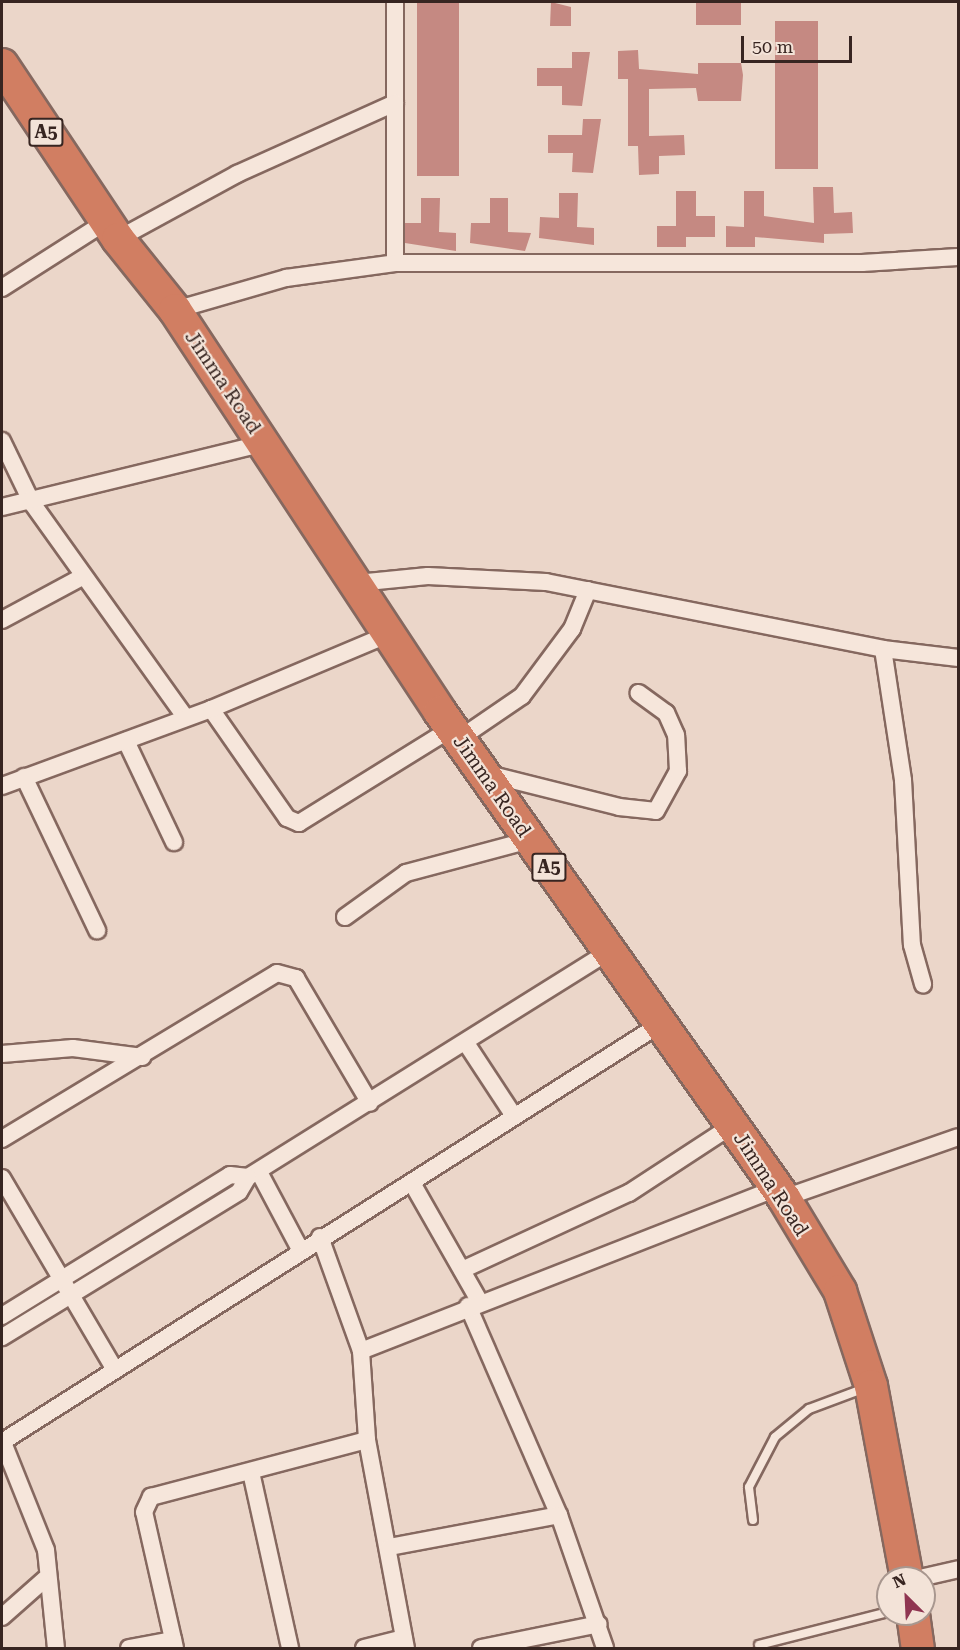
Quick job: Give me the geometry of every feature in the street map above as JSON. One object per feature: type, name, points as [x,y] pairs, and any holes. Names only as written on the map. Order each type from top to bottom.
[{"type":"highway","name":"Jimma Road","points":[[7,86],[112,230],[175,310],[455,734],[733,1125],[780,1193],[840,1291],[871,1386],[905,1566]]},
{"type":"highway","points":[[915,1626],[918,1648]]},
{"type":"street","points":[[395,2],[395,264]]},
{"type":"street","points":[[2,288],[112,230],[395,103]]},
{"type":"street","points":[[175,310],[286,278],[395,264],[862,263],[958,257]]},
{"type":"street","points":[[2,441],[32,503],[82,577],[185,717]]},
{"type":"street","points":[[2,507],[32,503],[264,443]]},
{"type":"street","points":[[357,583],[428,576],[546,582],[883,649],[958,658]]},
{"type":"street","points":[[2,620],[82,577]]},
{"type":"street","points":[[211,709],[287,818],[299,824],[522,696],[572,629],[588,590]]},
{"type":"street","points":[[2,786],[211,709],[389,634]]},
{"type":"street","points":[[883,649],[903,780],[912,945],[922,984]]},
{"type":"street","points":[[483,772],[619,807],[657,811],[678,771],[676,735],[666,713],[638,693]]},
{"type":"street","points":[[126,741],[174,842]]},
{"type":"street","points":[[24,777],[97,930]]},
{"type":"street","points":[[345,917],[406,873],[530,840]]},
{"type":"street","points":[[2,1337],[74,1296],[239,1192],[253,1174],[466,1043],[608,952]]},
{"type":"street","points":[[2,1139],[142,1057],[260,980],[285,973],[296,978],[370,1103]]},
{"type":"street","points":[[56,1648],[45,1579],[46,1550],[2,1442],[300,1249],[411,1183],[662,1023]]},
{"type":"street","points":[[466,1043],[514,1116]]},
{"type":"street","points":[[2,1054],[73,1048],[142,1057]]},
{"type":"street","points":[[462,1270],[629,1193],[733,1125]]},
{"type":"street","points":[[361,1352],[474,1304],[780,1193],[958,1137]]},
{"type":"street","points":[[253,1174],[300,1249]]},
{"type":"street","points":[[2,1316],[230,1175],[253,1174]]},
{"type":"street","points":[[2,1179],[74,1296],[115,1370]]},
{"type":"street","points":[[411,1183],[462,1270],[560,1515],[599,1624],[604,1648]]},
{"type":"street","points":[[320,1237],[361,1352],[367,1440],[390,1547],[405,1643],[364,1648]]},
{"type":"street","points":[[129,1648],[174,1644],[144,1512],[151,1497],[367,1440]]},
{"type":"street","points":[[251,1472],[290,1648]]},
{"type":"street","points":[[390,1547],[560,1515]]},
{"type":"street","points":[[936,1574],[958,1569]]},
{"type":"street","points":[[2,1617],[45,1579]]},
{"type":"street","points":[[482,1648],[599,1624]]},
{"type":"lane","points":[[753,1520],[749,1487],[775,1437],[809,1409],[871,1386]]},
{"type":"lane","points":[[759,1645],[876,1615]]},
{"type":"building","points":[[417,2],[459,2],[459,176],[417,176]]},
{"type":"building","points":[[551,2],[571,7],[571,26],[550,26]]},
{"type":"building","points":[[696,2],[741,2],[741,25],[696,25]]},
{"type":"building","points":[[775,21],[818,21],[818,169],[775,169]]},
{"type":"building","points":[[638,50],[639,69],[698,74],[698,63],[741,63],[743,75],[741,101],[698,101],[696,88],[649,89],[649,136],[684,135],[685,155],[659,156],[659,174],[639,175],[638,146],[628,146],[628,79],[618,79],[618,51]]},
{"type":"building","points":[[572,52],[590,52],[582,106],[562,105],[562,86],[537,86],[537,68],[572,68]]},
{"type":"building","points":[[583,119],[601,119],[593,173],[572,172],[573,153],[548,153],[548,135],[582,135]]},
{"type":"building","points":[[813,187],[833,187],[834,213],[852,212],[853,233],[824,234],[824,243],[755,237],[755,247],[726,247],[726,226],[744,227],[744,191],[764,191],[764,216],[814,223]]},
{"type":"building","points":[[676,191],[696,191],[696,216],[715,216],[715,237],[686,237],[686,247],[657,247],[657,226],[676,226]]},
{"type":"building","points":[[559,193],[578,193],[577,227],[594,228],[594,245],[539,238],[540,217],[559,218]]},
{"type":"building","points":[[421,198],[440,198],[439,232],[456,233],[456,251],[405,243],[405,223],[421,223]]},
{"type":"building","points":[[490,198],[508,198],[508,232],[531,233],[525,251],[470,243],[471,223],[490,223]]}]
